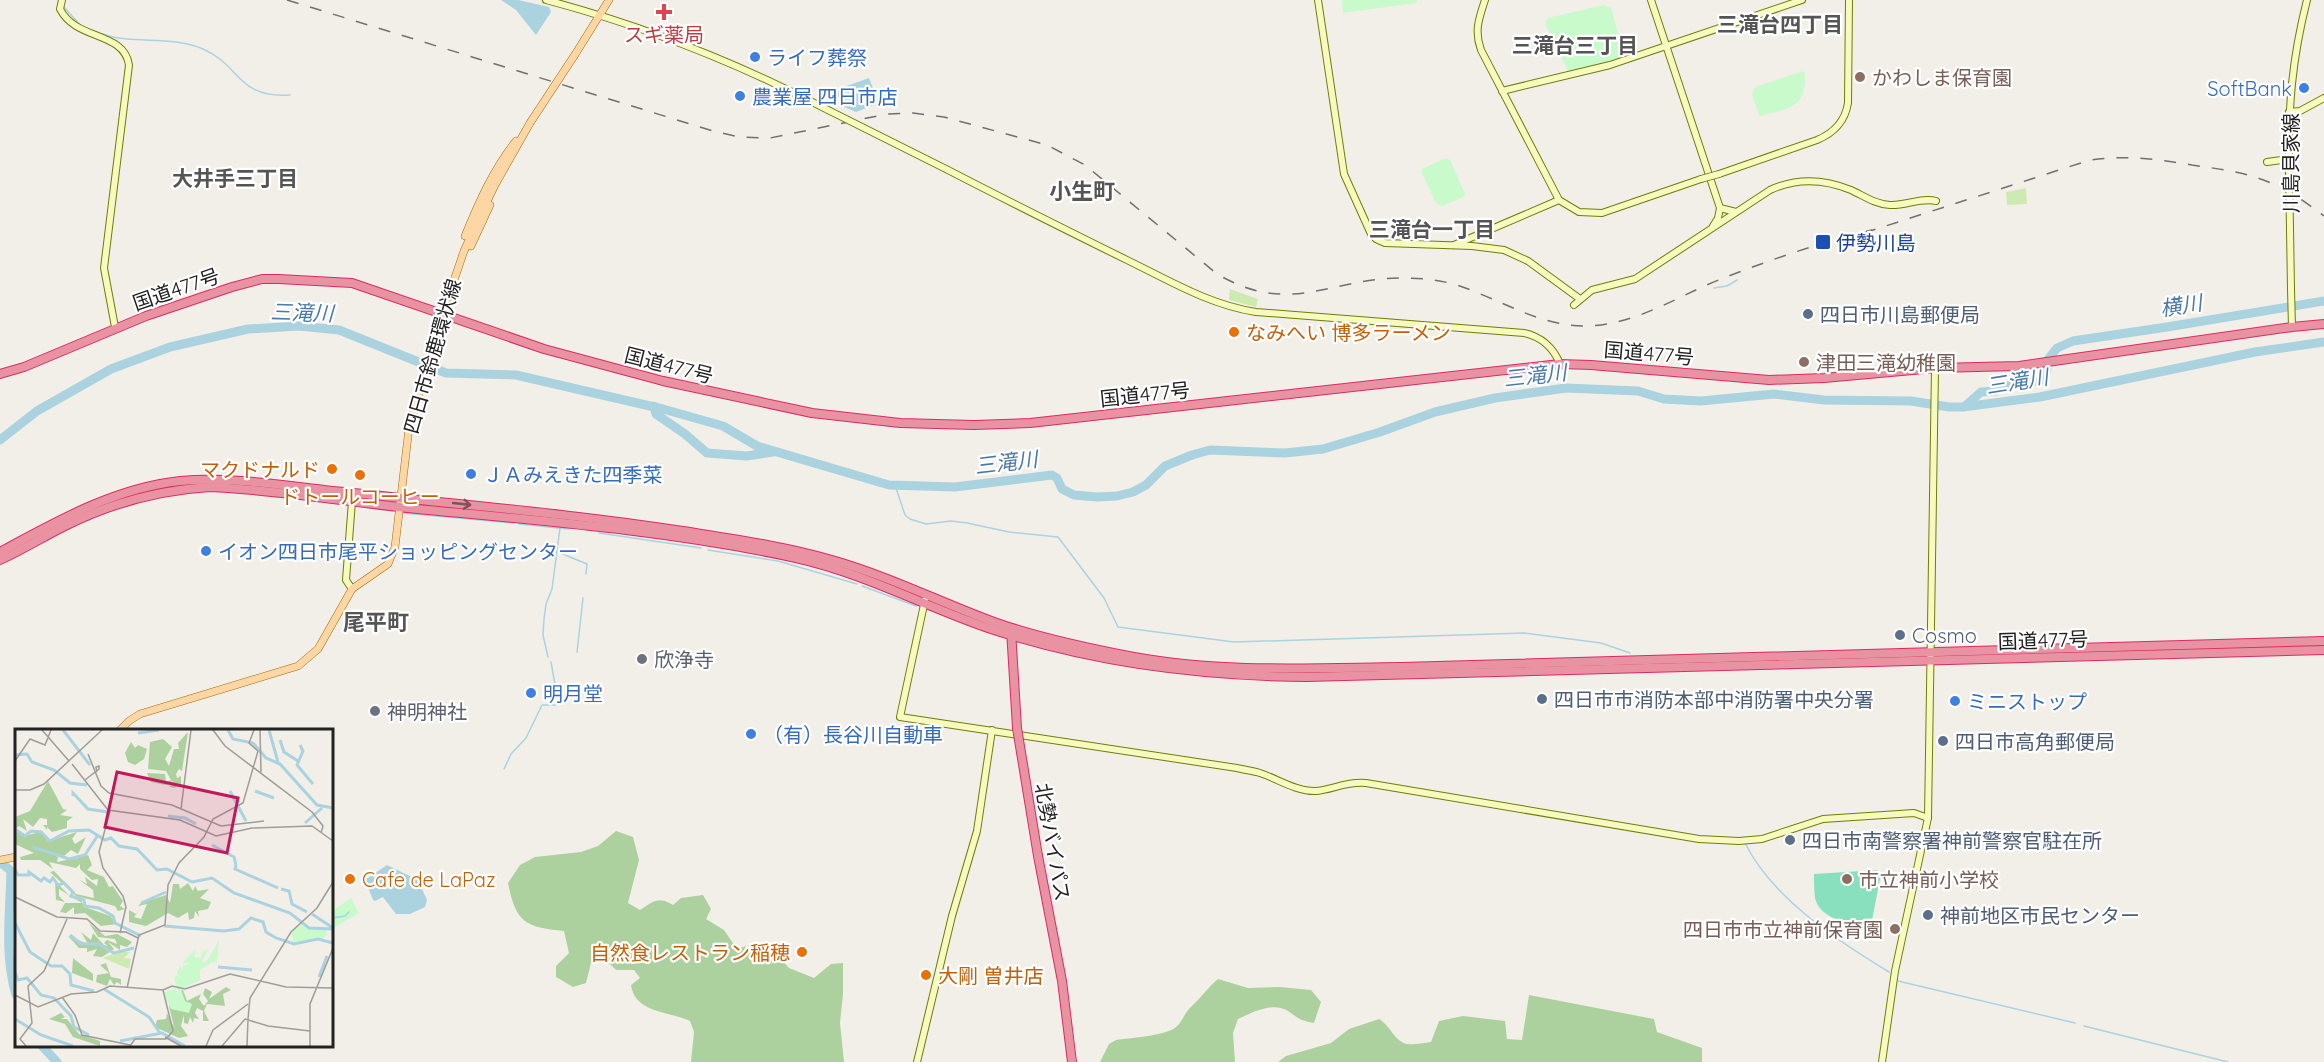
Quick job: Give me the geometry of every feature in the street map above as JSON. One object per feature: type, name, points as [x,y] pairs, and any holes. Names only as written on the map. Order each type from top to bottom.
[{"type":"highway","name":"国道477号","points":[[0,374],[24,367],[115,327],[262,279],[352,283],[544,350],[663,381],[812,413],[900,423],[974,425],[1030,423],[1560,364],[1591,364],[1769,380],[1870,375],[1935,368],[2019,366],[2324,324]]},
{"type":"highway","name":"国道477号","points":[[0,552],[62,519],[95,504],[131,492],[180,482],[243,481],[400,502],[598,519],[721,537],[828,559],[860,569],[925,599],[1011,631],[1134,657],[1179,663],[1261,669],[2324,650]]},
{"type":"highway","name":"国道477号","points":[[0,560],[66,525],[102,510],[166,491],[226,488],[352,501],[400,502]]},
{"type":"highway","name":"北勢バイパス","points":[[1011,631],[1017,728],[1062,981],[1072,1062]]},
{"type":"highway","name":"国道477号","points":[[1932,656],[2324,641]]},
{"type":"main road","name":"四日市鈴鹿環状線","points":[[121,729],[140,714],[298,666],[318,649],[352,589],[388,564],[392,557],[409,428],[437,330],[464,251],[495,185],[530,123],[609,0]]},
{"type":"main road","points":[[465,236],[508,151],[530,123]]},
{"type":"main road","points":[[471,246],[497,189],[521,147],[530,123]]},
{"type":"main road","points":[[0,860],[15,857]]},
{"type":"street","points":[[546,0],[601,14],[732,63],[1067,231],[1226,306],[1256,312],[1524,333],[1549,345],[1560,364]]},
{"type":"street","points":[[1318,0],[1342,168],[1368,230],[1376,239],[1385,243],[1491,247],[1510,252],[1528,261],[1580,298]]},
{"type":"street","points":[[1485,0],[1477,24],[1476,37],[1559,200],[1579,212],[1602,213],[1828,135],[1839,125],[1848,102],[1849,0]]},
{"type":"street","points":[[1651,0],[1720,208],[1718,219],[1712,229]]},
{"type":"street","points":[[1502,91],[1595,70],[1802,0]]},
{"type":"street","name":"川島貝家線","points":[[2292,327],[2289,112],[2296,45],[2307,0]]},
{"type":"street","points":[[61,3],[70,23],[86,32],[116,43],[128,55],[129,65],[104,268],[115,327]]},
{"type":"street","points":[[2289,112],[2300,111],[2324,98]]},
{"type":"street","points":[[2267,162],[2289,159]]},
{"type":"street","points":[[1574,305],[1592,290],[1635,279],[1779,186],[1805,181],[1836,184],[1887,205],[1911,204],[1930,199],[1936,201]]},
{"type":"street","points":[[1450,246],[1559,200]]},
{"type":"street","points":[[1720,208],[1737,212]]},
{"type":"street","points":[[1882,1062],[1895,971],[1928,818],[1935,368]]},
{"type":"street","points":[[352,501],[346,580],[352,589]]},
{"type":"street","points":[[925,599],[900,717],[1237,768],[1260,773],[1308,790],[1357,782],[1699,838],[1744,841],[1767,838],[1823,819],[1914,813],[1928,818]]},
{"type":"street","points":[[916,1062],[952,916],[977,831],[992,730]]},
{"type":"green space","points":[[1342,0],[1418,0],[1416,3],[1343,13]]},
{"type":"green space","points":[[1604,5],[1611,8],[1624,55],[1622,59],[1572,73],[1568,71],[1545,24],[1548,18]]},
{"type":"green space","points":[[1803,71],[1805,85],[1803,94],[1795,105],[1759,115],[1752,94],[1755,87]]},
{"type":"green space","points":[[1446,158],[1450,160],[1465,194],[1464,197],[1442,206],[1436,203],[1422,169]]},
{"type":"green space","points":[[2026,188],[2027,204],[2007,205],[2006,192]]},
{"type":"green space","points":[[1230,289],[1258,299],[1256,307],[1229,300]]},
{"type":"green space","points":[[616,831],[633,837],[639,860],[628,903],[640,910],[660,900],[673,905],[681,898],[703,895],[711,909],[706,919],[724,930],[737,949],[756,943],[772,949],[789,968],[814,978],[831,964],[843,963],[840,1023],[844,1062],[691,1062],[694,1032],[690,1021],[654,1010],[639,1001],[631,985],[640,978],[634,970],[616,970],[607,961],[597,958],[591,963],[586,983],[573,987],[556,977],[556,966],[569,953],[564,931],[531,925],[524,920],[515,907],[508,883],[520,865],[535,857],[581,852],[598,846]]},
{"type":"green space","points":[[1877,870],[1881,874],[1872,920],[1866,928],[1836,919],[1822,911],[1818,905],[1815,898],[1814,874]]},
{"type":"green space","points":[[351,898],[359,913],[333,928],[333,910]]},
{"type":"green space","points":[[1218,979],[1248,988],[1280,987],[1311,990],[1321,1002],[1314,1023],[1302,1020],[1276,1007],[1262,1009],[1238,1019],[1233,1033],[1235,1062],[1100,1062],[1109,1044],[1116,1040],[1159,1034],[1175,1028],[1189,1009]]},
{"type":"green space","points":[[1529,995],[1654,1019],[1657,1032],[1702,1048],[1702,1062],[1278,1062],[1286,1056],[1331,1043],[1349,1029],[1379,1019],[1399,1040],[1407,1044],[1431,1042],[1439,1021],[1463,1016],[1505,1021],[1507,1039],[1522,1040]]},
{"type":"water","points":[[501,0],[518,0],[549,7],[551,12],[536,35],[516,10]]},
{"type":"water","points":[[869,78],[879,103],[856,112],[842,106],[837,93],[841,88]]},
{"type":"water","points":[[387,865],[418,880],[427,900],[425,907],[410,914],[396,914],[383,897],[373,900],[365,880]]},
{"type":"waterway","points":[[64,7],[81,26]]},
{"type":"waterway","points":[[102,34],[127,39],[191,45],[216,56],[249,86],[272,95],[290,95]]},
{"type":"waterway","points":[[1714,288],[1727,286],[1737,280]]},
{"type":"waterway","name":"横川","points":[[2049,358],[2057,348],[2073,341],[2324,301]]},
{"type":"waterway","name":"三滝川","points":[[0,440],[37,411],[111,369],[170,347],[248,329],[299,326],[339,330],[446,373],[516,375],[663,409],[723,426],[757,446],[889,485],[955,487],[1052,475],[1057,478],[1062,489],[1074,495],[1097,497],[1133,492],[1146,485],[1165,466],[1210,450],[1285,453],[1323,449],[1435,412],[1495,398],[1566,388],[1638,391],[1664,399],[1701,401],[1774,394],[1824,400],[1911,401],[1963,407],[2040,397],[2255,352],[2324,342]]},
{"type":"waterway","name":"横川","points":[[1964,407],[1981,392],[1996,391],[2005,386],[2044,380],[2047,369]]},
{"type":"waterway","name":"三滝川","points":[[654,406],[656,414],[707,453],[747,456],[773,452]]},
{"type":"waterway","points":[[895,485],[905,515],[910,519],[926,524],[951,521],[1009,532],[1058,537],[1104,598],[1118,627],[1234,642],[1524,633],[1601,643],[1630,653]]},
{"type":"waterway","points":[[356,506],[393,511]]},
{"type":"waterway","points":[[403,513],[513,523]]},
{"type":"waterway","points":[[519,524],[572,528]]},
{"type":"waterway","points":[[548,657],[543,635],[544,619],[546,604],[552,589],[560,528]]},
{"type":"waterway","points":[[583,529],[591,530]]},
{"type":"waterway","points":[[599,533],[701,548]]},
{"type":"waterway","points":[[708,550],[778,561],[857,584]]},
{"type":"waterway","points":[[558,552],[587,564],[586,574]]},
{"type":"waterway","points":[[862,586],[916,606]]},
{"type":"waterway","points":[[577,652],[583,598]]},
{"type":"waterway","points":[[551,662],[556,690]]},
{"type":"waterway","points":[[504,769],[511,754],[526,738],[542,705],[556,705]]},
{"type":"waterway","points":[[1745,843],[1757,863],[1789,900],[1828,932],[1889,972]]},
{"type":"waterway","points":[[0,862],[11,871],[9,949],[15,991]]},
{"type":"waterway","points":[[333,918],[345,916],[349,912]]},
{"type":"waterway","points":[[1898,981],[2075,1023]]},
{"type":"waterway","points":[[2084,1026],[2228,1062]]},
{"type":"waterway","points":[[43,1047],[57,1062]]},
{"type":"railway","points":[[287,0],[739,137],[770,138],[887,114],[913,113],[944,117],[1047,145],[1085,165],[1217,274],[1243,287],[1267,293],[1310,292],[1376,280],[1429,279],[1465,288],[1543,319],[1589,326],[1641,315],[1758,265],[1872,230]]},
{"type":"railway","points":[[1864,233],[2090,160],[2116,158],[2166,161],[2243,174],[2287,191],[2324,216]]},
{"type":"place","name":"スギ薬局","points":[[664,12]]},
{"type":"place","name":"ライフ葬祭","points":[[755,57]]},
{"type":"place","name":"かわしま保育園","points":[[1860,77]]},
{"type":"place","name":"SoftBank","points":[[2304,88]]},
{"type":"place","name":"農業屋 四日市店","points":[[740,96]]},
{"type":"place","name":"伊勢川島","points":[[1823,242]]},
{"type":"place","name":"四日市川島郵便局","points":[[1808,314]]},
{"type":"place","name":"なみへい 博多ラーメン","points":[[1234,332]]},
{"type":"place","name":"津田三滝幼稚園","points":[[1804,362]]},
{"type":"place","name":"マクドナルド","points":[[332,469]]},
{"type":"place","name":"ＪＡみえきた四季菜","points":[[471,474]]},
{"type":"place","name":"ドトールコーヒー","points":[[360,475]]},
{"type":"place","name":"イオン四日市尾平ショッピングセンター","points":[[206,551]]},
{"type":"place","name":"Cosmo","points":[[1900,635]]},
{"type":"place","name":"欣浄寺","points":[[642,659]]},
{"type":"place","name":"明月堂","points":[[531,693]]},
{"type":"place","name":"四日市市消防本部中消防署中央分署","points":[[1542,699]]},
{"type":"place","name":"ミニストップ","points":[[1955,701]]},
{"type":"place","name":"神明神社","points":[[375,711]]},
{"type":"place","name":"（有）長谷川自動車","points":[[751,734]]},
{"type":"place","name":"四日市高角郵便局","points":[[1943,741]]},
{"type":"place","name":"四日市南警察署神前警察官駐在所","points":[[1790,840]]},
{"type":"place","name":"Cafe de LaPaz","points":[[350,879]]},
{"type":"place","name":"市立神前小学校","points":[[1847,879]]},
{"type":"place","name":"神前地区市民センター","points":[[1928,915]]},
{"type":"place","name":"四日市市立神前保育園","points":[[1895,929]]},
{"type":"place","name":"自然食レストラン稲穂","points":[[802,952]]},
{"type":"place","name":"大剛 曽井店","points":[[926,975]]},
{"type":"district","name":"三滝台四丁目","points":[[1780,24]]},
{"type":"district","name":"三滝台三丁目","points":[[1575,45]]},
{"type":"district","name":"大井手三丁目","points":[[235,178]]},
{"type":"district","name":"小生町","points":[[1082,191]]},
{"type":"district","name":"三滝台一丁目","points":[[1432,229]]},
{"type":"district","name":"尾平町","points":[[376,622]]}]
